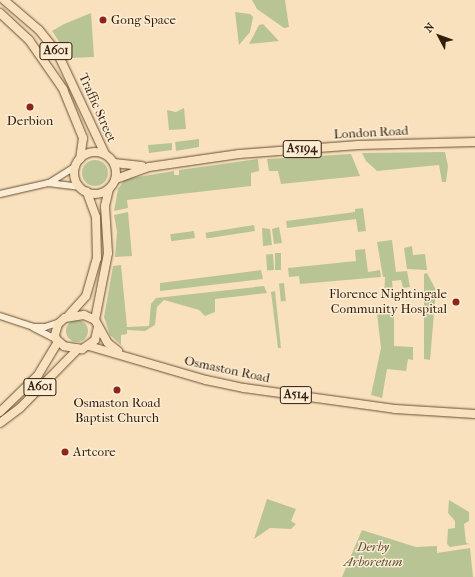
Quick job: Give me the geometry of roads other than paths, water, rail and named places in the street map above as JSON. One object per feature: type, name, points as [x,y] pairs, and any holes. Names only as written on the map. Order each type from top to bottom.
[{"type":"main road","name":"Traffic Street","points":[[4,0],[39,30],[56,52],[105,154]]},
{"type":"main road","name":"Traffic Street","points":[[0,13],[30,40],[63,89],[83,138],[80,159]]},
{"type":"main road","name":"London Road","points":[[116,179],[149,167],[239,154],[359,145],[475,142]]},
{"type":"main road","points":[[80,159],[92,152],[105,154]]},
{"type":"main road","name":"A601","points":[[105,154],[114,163]]},
{"type":"main road","name":"A601","points":[[75,167],[80,159]]},
{"type":"main road","points":[[89,346],[96,338],[96,324],[108,253],[105,206],[109,189],[116,179],[114,163]]},
{"type":"main road","name":"London Road","points":[[114,163],[149,167]]},
{"type":"main road","points":[[75,167],[75,178],[80,186],[87,192],[96,194],[109,189]]},
{"type":"main road","points":[[60,322],[68,316],[86,296],[97,258],[96,217],[87,192]]},
{"type":"main road","points":[[68,316],[81,314],[96,324]]},
{"type":"main road","name":"A601","points":[[0,412],[38,375],[57,341],[55,332],[60,322]]},
{"type":"main road","name":"Osmaston Road","points":[[96,324],[108,343],[120,353]]},
{"type":"main road","points":[[57,341],[78,349]]},
{"type":"main road","name":"A601","points":[[0,422],[20,408],[64,360],[78,349],[89,346]]},
{"type":"main road","name":"Osmaston Road","points":[[89,346],[120,353],[184,374],[244,388],[395,409],[475,414]]},
{"type":"street","points":[[0,194],[48,183],[75,167]]},
{"type":"street","points":[[48,183],[80,186]]},
{"type":"street","points":[[0,316],[33,327],[57,341]]},
{"type":"street","points":[[33,327],[45,327],[60,322]]},
{"type":"place","name":"Gong Space","points":[[103,20]]},
{"type":"place","name":"Derbion","points":[[30,107]]},
{"type":"place","name":"Florence Nightingale Community Hospital","points":[[456,302]]},
{"type":"place","name":"Osmaston Road Baptist Church","points":[[117,390]]},
{"type":"place","name":"Artcore","points":[[65,452]]},
{"type":"park label","name":"Derby Arboretum","points":[[373,556]]}]
